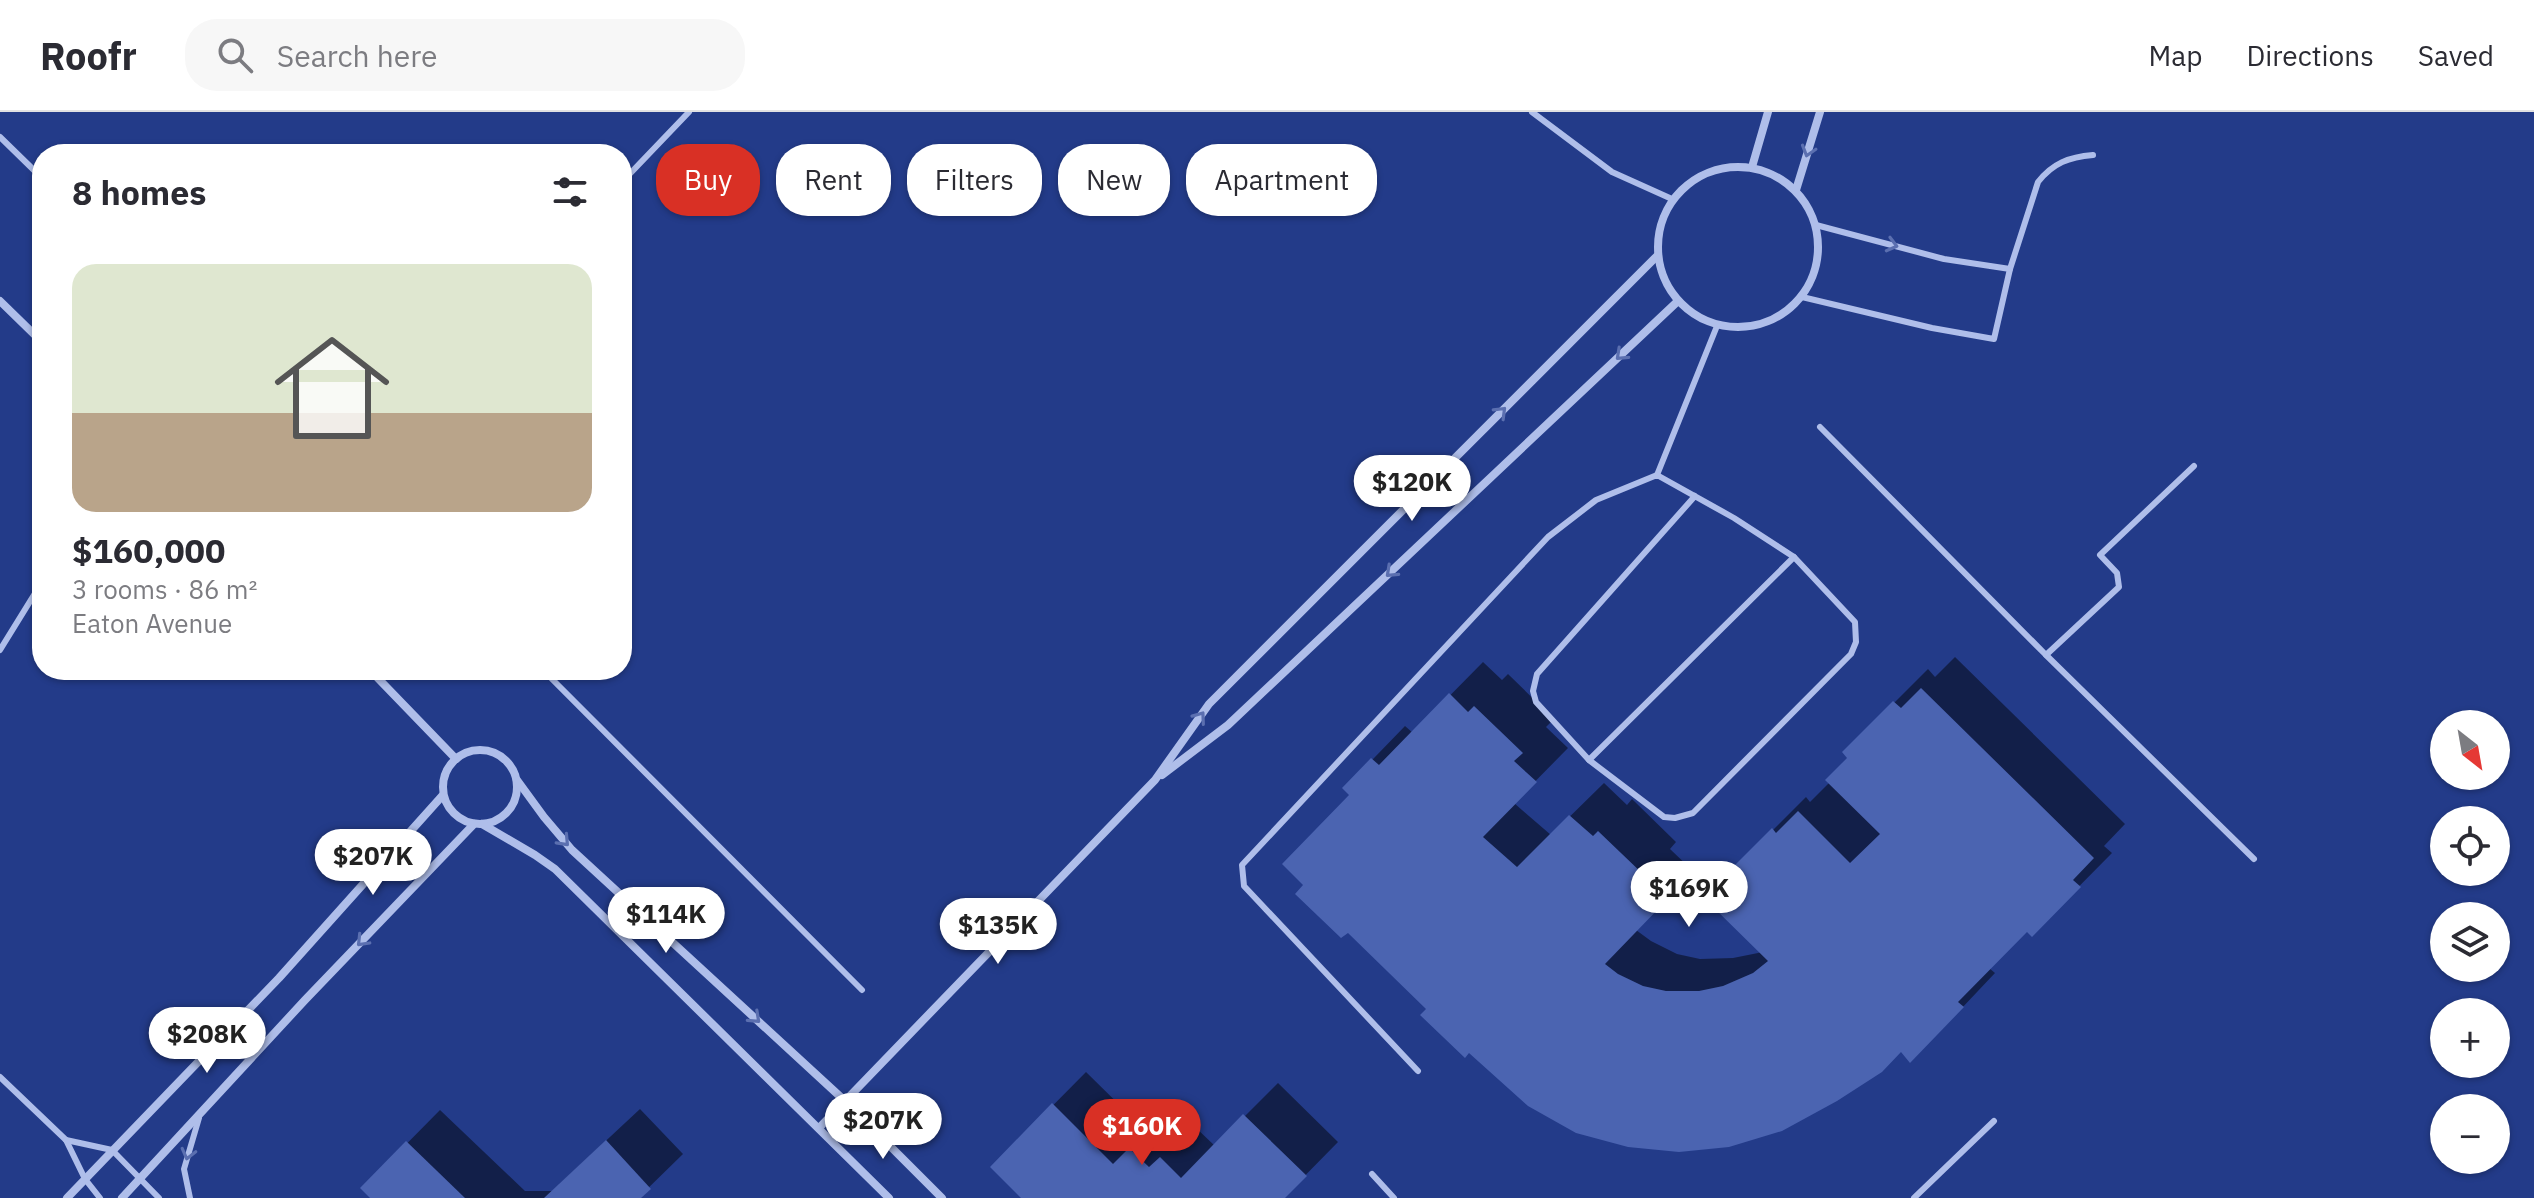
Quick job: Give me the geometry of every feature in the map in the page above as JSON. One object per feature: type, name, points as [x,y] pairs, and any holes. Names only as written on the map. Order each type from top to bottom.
[{"type":"street","points":[[1752,167],[1768,112]]},
{"type":"street","points":[[1796,190],[1820,112]]},
{"type":"street","points":[[1722,167],[1752,167],[1775,175],[1796,190],[1816,225],[1819,251],[1814,275],[1802,297],[1785,313],[1763,324],[1741,328],[1717,326],[1696,316],[1678,301],[1664,280],[1657,256],[1660,226],[1672,199],[1694,179],[1722,167]]},
{"type":"street","points":[[819,1128],[1155,780],[1209,704],[1657,256]]},
{"type":"street","points":[[0,301],[32,332]]},
{"type":"street","points":[[1155,780],[1228,725],[1678,301]]},
{"type":"street","points":[[380,680],[456,759]]},
{"type":"street","points":[[889,1198],[555,869],[527,850],[454,815],[443,795],[443,782],[447,769],[456,759],[484,750],[499,755],[510,765],[517,780],[572,850],[845,1101],[942,1198]]},
{"type":"street","points":[[122,1198],[201,1111],[478,824],[497,820],[509,810],[516,795],[517,780]]},
{"type":"street","points":[[67,1198],[279,978],[443,795]]},
{"type":"lane","points":[[632,172],[689,112]]},
{"type":"lane","points":[[1532,112],[1612,172],[1672,199]]},
{"type":"lane","points":[[0,137],[32,168]]},
{"type":"lane","points":[[1802,297],[1932,328],[1994,339],[2010,269],[2038,182],[2046,172],[2064,160],[2093,155]]},
{"type":"lane","points":[[1816,225],[1944,259],[2010,269]]},
{"type":"lane","points":[[1418,1071],[1244,886],[1242,865],[1548,537],[1596,500],[1657,475],[1717,326]]},
{"type":"lane","points":[[1820,427],[2254,859]]},
{"type":"lane","points":[[2046,655],[2119,587],[2117,573],[2100,555],[2194,466]]},
{"type":"lane","points":[[1657,475],[1695,496],[1794,557],[1855,622],[1856,642],[1851,654],[1693,813],[1675,818],[1664,817],[1589,760],[1536,702],[1533,691],[1537,674],[1695,496]]},
{"type":"lane","points":[[1589,760],[1794,557]]},
{"type":"lane","points":[[0,650],[32,598]]},
{"type":"lane","points":[[553,680],[862,990]]},
{"type":"lane","points":[[0,1077],[66,1140],[85,1179],[100,1198]]},
{"type":"lane","points":[[190,1198],[184,1169],[201,1111]]},
{"type":"lane","points":[[1914,1198],[1994,1121]]},
{"type":"lane","points":[[66,1140],[112,1150],[159,1198]]},
{"type":"lane","points":[[1372,1174],[1394,1198]]},
{"type":"building","points":[[1921,688],[2094,858],[2073,880],[2081,887],[2032,937],[2027,932],[1958,1002],[1964,1007],[1910,1063],[1901,1052],[1882,1072],[1837,1101],[1782,1131],[1729,1147],[1679,1152],[1628,1147],[1576,1133],[1528,1106],[1469,1053],[1465,1058],[1420,1015],[1426,1009],[1348,933],[1341,938],[1295,894],[1303,885],[1282,864],[1349,795],[1342,788],[1371,758],[1379,765],[1449,693],[1468,712],[1474,706],[1523,753],[1514,761],[1537,782],[1483,837],[1517,867],[1569,815],[1593,836],[1598,831],[1645,876],[1638,883],[1662,905],[1605,964],[1643,986],[1666,991],[1699,991],[1723,986],[1753,973],[1768,961],[1710,904],[1730,885],[1723,877],[1772,828],[1776,833],[1798,811],[1850,863],[1880,834],[1825,780],[1847,758],[1842,752],[1893,701],[1901,708]]},
{"type":"building","points":[[1052,1103],[1113,1164],[1129,1148],[1149,1167],[1160,1157],[1181,1178],[1243,1114],[1307,1176],[1285,1198],[1021,1198],[990,1167]]},
{"type":"building","points":[[606,1140],[651,1189],[641,1198],[544,1198]]},
{"type":"building","points":[[406,1141],[465,1198],[370,1198],[360,1188]]}]
